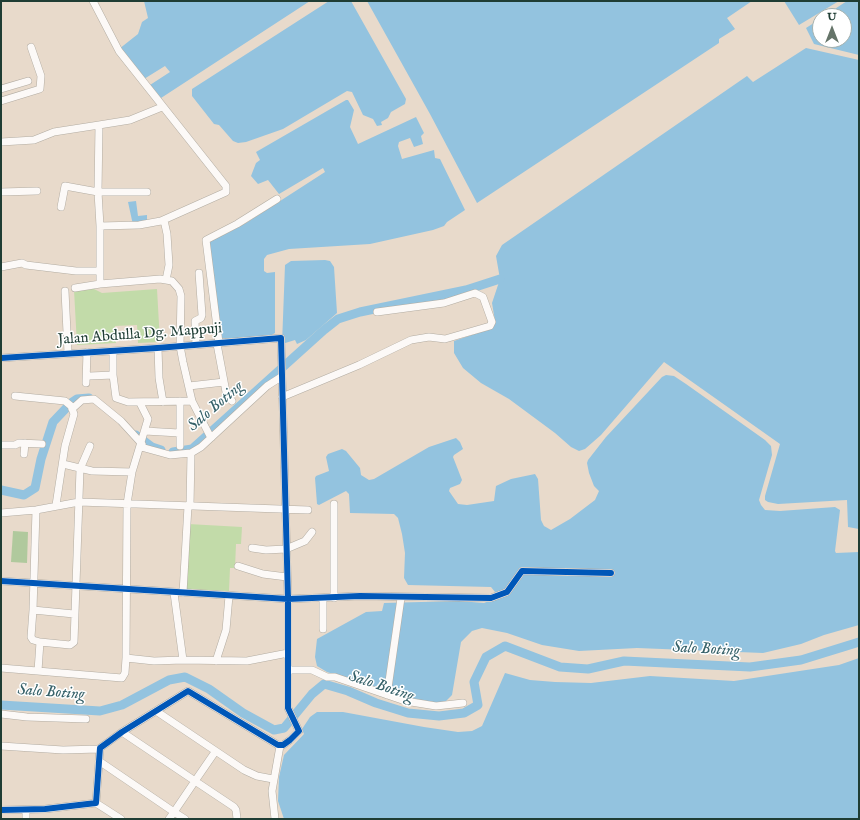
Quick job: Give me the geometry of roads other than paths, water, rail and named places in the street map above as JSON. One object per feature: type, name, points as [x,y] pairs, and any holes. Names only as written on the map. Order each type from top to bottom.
[{"type":"street","points":[[93,1],[119,51],[226,186],[227,190],[164,220],[140,225],[100,226]]},
{"type":"street","points":[[1,101],[40,89],[40,76],[31,47]]},
{"type":"street","points":[[1,89],[28,81]]},
{"type":"street","points":[[1,142],[19,142],[66,130],[130,120],[162,107]]},
{"type":"street","points":[[98,125],[100,284]]},
{"type":"street","points":[[61,207],[65,186],[98,192],[147,192]]},
{"type":"street","points":[[1,192],[37,192]]},
{"type":"street","points":[[232,401],[226,392],[224,382],[206,240],[237,224],[277,199]]},
{"type":"street","points":[[164,220],[168,234],[169,265],[166,280]]},
{"type":"street","points":[[1,267],[22,263],[26,265],[76,271],[100,271]]},
{"type":"street","points":[[196,345],[195,321],[200,319],[202,315],[199,272]]},
{"type":"street","points":[[75,288],[100,284],[166,280],[176,284],[181,296],[180,346],[192,401],[209,435]]},
{"type":"street","points":[[65,291],[68,353]]},
{"type":"street","points":[[282,397],[359,366],[411,340],[429,337],[445,339],[490,326],[492,322],[492,318],[482,297],[476,293],[444,303],[377,312]]},
{"type":"street","name":"Jalan Abdulla Dg. Mappuji","points":[[1,358],[218,344],[281,338],[281,376]]},
{"type":"street","points":[[158,348],[163,402]]},
{"type":"street","points":[[113,351],[113,375],[116,398],[128,402],[140,403],[192,401]]},
{"type":"street","points":[[86,383],[87,352]]},
{"type":"street","points":[[90,376],[113,375]]},
{"type":"street","points":[[275,819],[272,798],[273,779],[280,746],[296,735],[299,731],[288,711],[288,599],[281,376]]},
{"type":"street","points":[[15,396],[69,406],[82,400],[94,399],[121,420],[143,440],[170,455],[191,453],[201,447],[209,435],[281,376]]},
{"type":"street","points":[[189,386],[224,382]]},
{"type":"street","points":[[180,401],[180,446]]},
{"type":"street","points":[[1,668],[122,678],[125,673],[128,590],[127,504],[132,472],[143,440],[148,417],[140,403]]},
{"type":"street","points":[[56,505],[67,438],[74,414],[69,406]]},
{"type":"street","points":[[143,440],[179,433]]},
{"type":"street","points":[[1,445],[25,443],[42,444]]},
{"type":"street","points":[[24,454],[25,443]]},
{"type":"street","points":[[36,510],[31,637],[33,640],[40,642],[65,645],[73,644],[80,469],[90,446]]},
{"type":"street","points":[[183,593],[191,453]]},
{"type":"street","points":[[63,464],[80,469],[103,472],[132,472]]},
{"type":"street","points":[[1,513],[36,510],[56,505],[79,502],[308,510]]},
{"type":"street","points":[[334,504],[334,598]]},
{"type":"street","points":[[252,548],[266,550],[286,549],[305,541],[312,532]]},
{"type":"street","points":[[238,566],[263,574],[287,577]]},
{"type":"street","points":[[1,581],[75,587],[288,599],[491,598],[507,592],[522,571],[611,573]]},
{"type":"street","points":[[174,593],[183,660]]},
{"type":"street","points":[[216,660],[226,630],[229,596]]},
{"type":"street","points":[[323,598],[323,628]]},
{"type":"street","points":[[387,695],[400,598]]},
{"type":"street","points":[[33,610],[74,614]]},
{"type":"street","points":[[38,671],[40,642]]},
{"type":"street","points":[[126,658],[154,661],[257,660],[288,653]]},
{"type":"street","points":[[288,670],[312,670],[327,677],[335,677],[405,701],[432,706],[463,703]]},
{"type":"street","points":[[1,746],[63,750],[100,749],[122,732],[181,694],[191,692],[280,746]]},
{"type":"street","points":[[156,711],[215,752],[250,773],[273,779]]},
{"type":"street","points":[[1,714],[27,717],[86,718]]},
{"type":"street","points":[[122,732],[234,807],[236,810],[237,819]]},
{"type":"street","points":[[96,803],[100,749]]},
{"type":"street","points":[[169,819],[215,752]]},
{"type":"street","points":[[99,761],[185,819]]},
{"type":"street","points":[[1,810],[26,810],[96,803],[121,819]]},
{"type":"street","points":[[26,810],[26,819]]},
{"type":"water","points":[[144,1],[310,1],[161,98],[150,85],[170,72],[165,66],[144,79],[119,49],[138,34],[142,22],[148,18]]},
{"type":"water","points":[[329,1],[351,1],[406,99],[405,104],[391,112],[388,118],[381,122],[382,125],[377,126],[373,119],[363,115],[352,92],[347,91],[283,129],[246,142],[238,143],[233,141],[219,125],[214,124],[192,96],[192,89]]},
{"type":"water","points":[[367,1],[752,1],[727,18],[735,29],[719,39],[719,43],[477,203],[430,114]]},
{"type":"water","points":[[784,1],[839,1],[827,8],[812,8],[812,17],[799,25]]},
{"type":"water","points":[[847,1],[859,1],[859,55],[830,48],[852,48],[852,8],[836,8]]},
{"type":"water","points":[[812,24],[812,40],[806,28]]},
{"type":"water","points":[[806,48],[859,60],[859,529],[848,527],[847,500],[778,504],[765,500],[780,444],[664,362],[601,435],[585,449],[579,451],[571,447],[555,433],[509,399],[481,383],[463,368],[454,353],[454,341],[492,328],[495,321],[492,303],[500,279],[496,256],[502,245],[747,76],[753,82]]},
{"type":"water","points":[[348,100],[354,110],[350,127],[358,144],[416,117],[424,133],[421,136],[423,144],[414,147],[410,138],[399,142],[398,146],[402,159],[434,150],[435,158],[440,159],[465,210],[447,222],[444,226],[433,230],[370,244],[289,249],[267,255],[264,259],[264,271],[267,273],[275,272],[275,333],[270,336],[229,339],[221,338],[209,242],[246,223],[325,172],[323,168],[279,194],[268,180],[258,184],[251,176],[256,163],[260,160],[256,152]]},
{"type":"water","points":[[136,201],[138,216],[147,215],[147,221],[133,225],[128,202]]},
{"type":"water","points":[[291,261],[330,261],[334,267],[337,313],[306,340],[297,344],[295,340],[282,344],[285,265]]},
{"type":"water","points":[[666,375],[674,376],[686,384],[765,440],[771,446],[772,455],[759,500],[765,510],[780,511],[835,507],[840,510],[835,551],[836,553],[859,552],[859,625],[824,635],[801,644],[763,653],[637,648],[579,651],[542,645],[507,633],[482,628],[472,631],[461,642],[452,695],[445,702],[441,703],[412,699],[327,672],[317,666],[315,657],[317,639],[366,612],[382,611],[384,603],[459,601],[484,603],[499,597],[491,587],[408,585],[404,578],[405,553],[402,534],[398,518],[394,514],[350,513],[349,494],[346,491],[319,505],[317,504],[315,478],[316,476],[329,471],[326,457],[328,454],[342,449],[346,451],[360,468],[361,475],[369,480],[374,479],[429,447],[456,438],[460,442],[463,449],[453,457],[462,480],[460,484],[450,488],[449,491],[458,504],[467,505],[494,501],[496,486],[511,479],[535,474],[538,479],[541,520],[544,526],[551,530],[570,519],[595,500],[599,491],[594,486],[589,473],[587,463],[588,460],[606,437],[662,377]]},
{"type":"water","points":[[859,658],[859,819],[284,819],[278,801],[279,777],[284,755],[304,734],[302,729],[310,717],[317,712],[343,712],[424,727],[458,732],[472,731],[482,726],[505,673],[530,680],[555,682],[591,683],[650,676],[734,681],[839,665]]},
{"type":"waterway","name":"Salo Boting","points":[[173,452],[192,449],[338,319],[360,312],[466,290],[500,279]]},
{"type":"waterway","name":"Salo Boting","points":[[1,490],[24,495],[35,488],[41,459],[53,422],[71,403],[77,399],[89,398]]},
{"type":"waterway","name":"Salo Boting","points":[[136,435],[152,447],[161,450]]},
{"type":"waterway","name":"Salo Boting","points":[[1,705],[100,711],[122,705],[169,680],[185,677],[209,689],[243,713],[274,730],[284,728],[312,694],[324,684],[348,691],[376,703],[408,713],[439,716],[464,713],[478,705],[474,682],[486,657],[505,646],[560,667],[588,669],[624,661],[750,667],[801,660],[859,642]]}]
